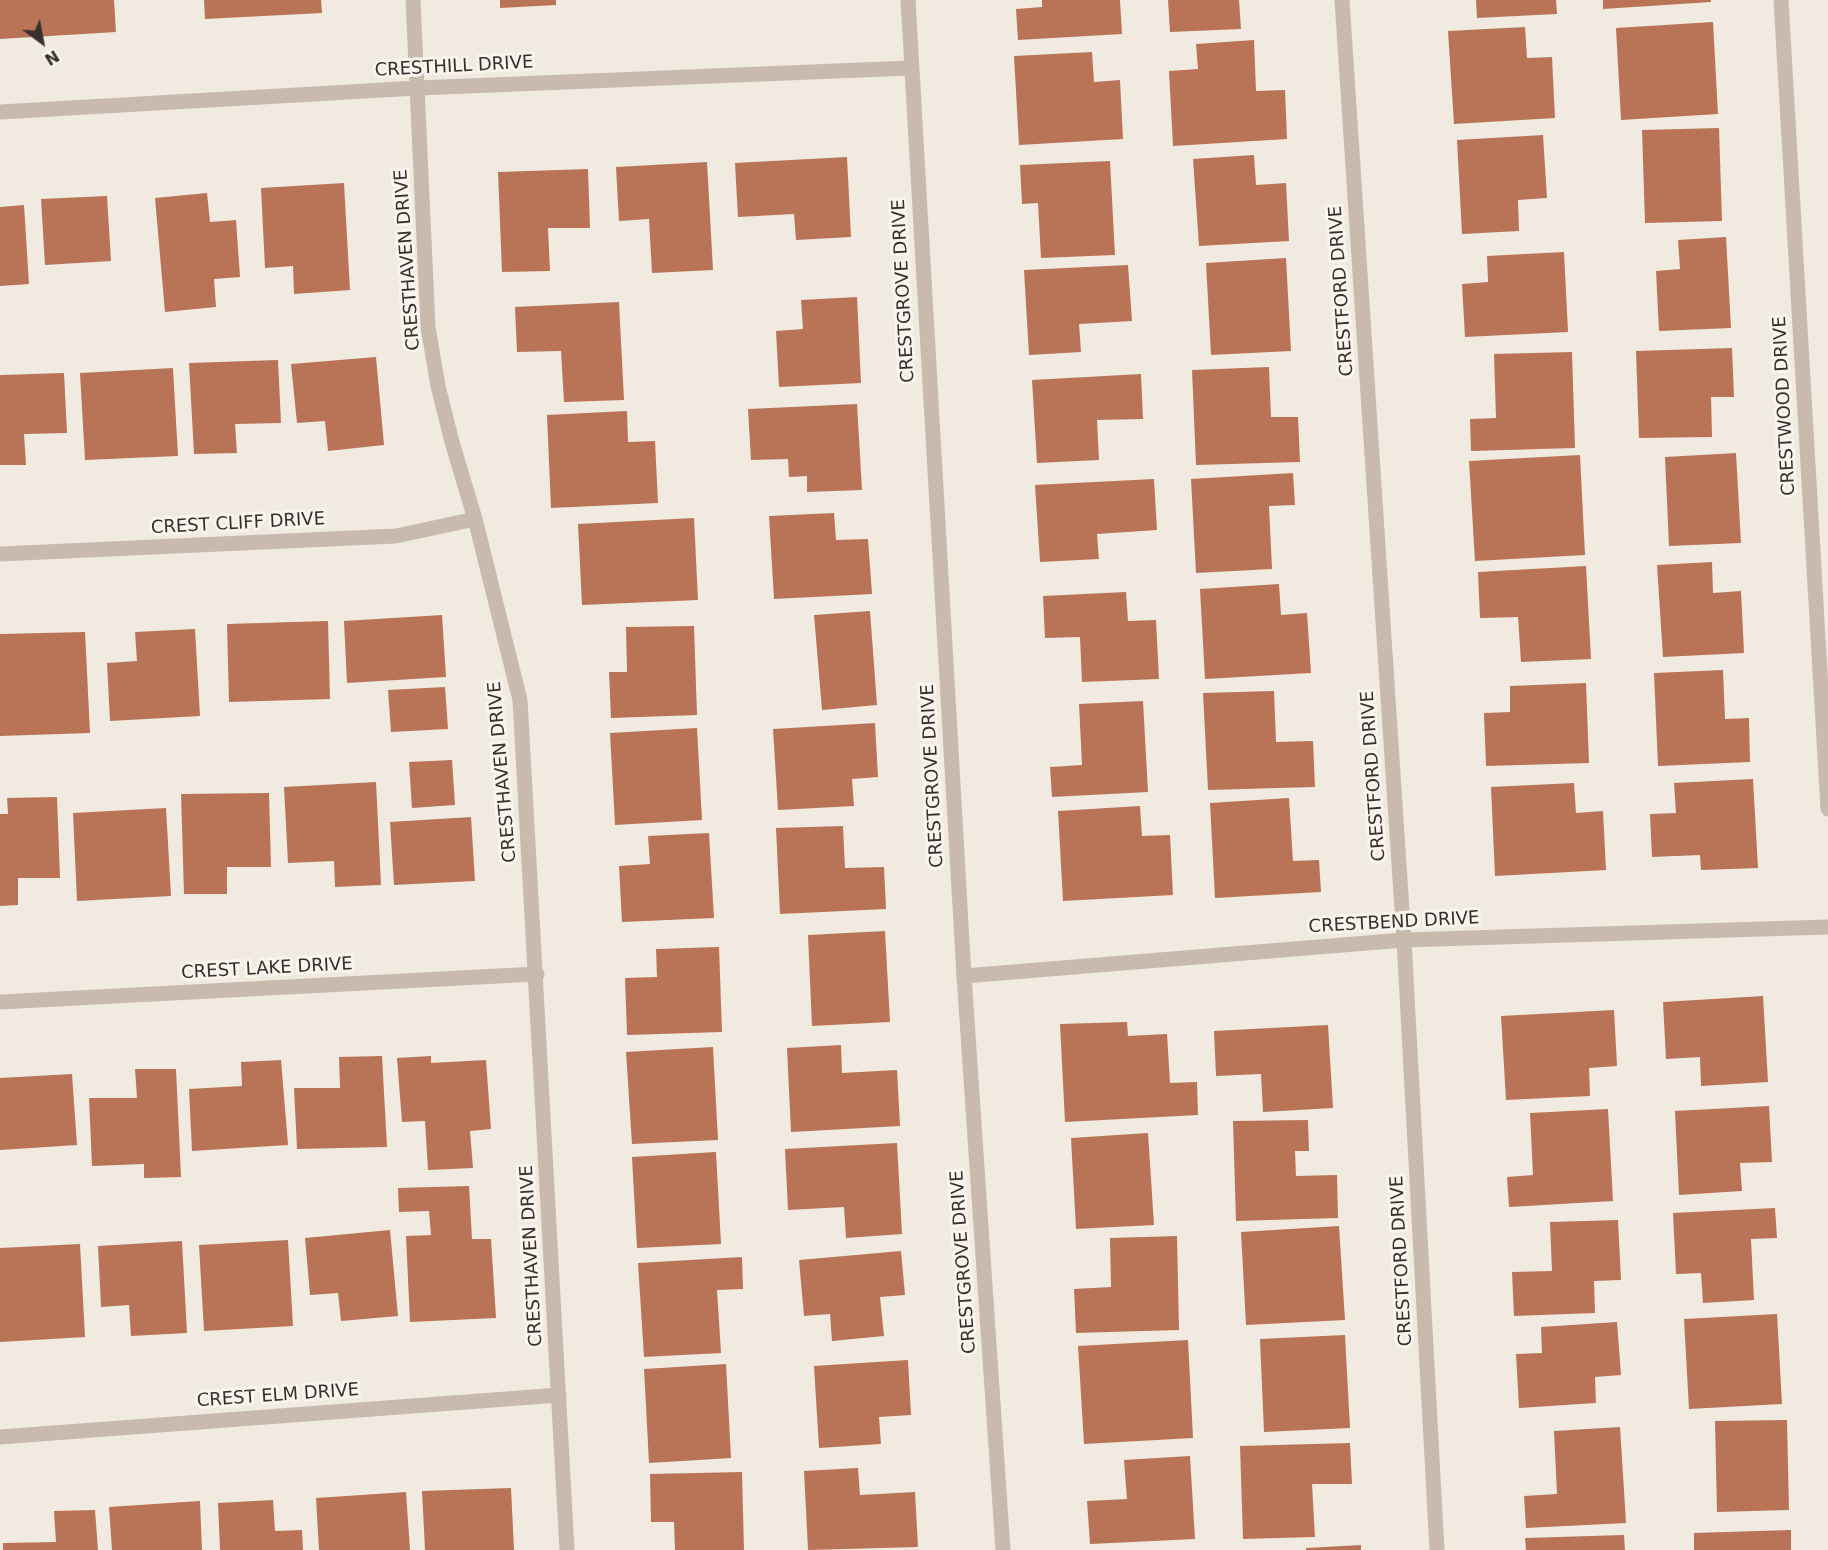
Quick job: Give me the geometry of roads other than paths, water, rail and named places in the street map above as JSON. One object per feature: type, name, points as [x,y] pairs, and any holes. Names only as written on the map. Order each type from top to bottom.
[{"type":"street","name":"CRESTHAVEN DRIVE","points":[[413,0],[428,327],[438,386],[475,519],[520,700],[537,974],[567,1550]]},
{"type":"street","name":"CRESTGROVE DRIVE","points":[[908,0],[910,68],[964,976],[1003,1550]]},
{"type":"street","name":"CRESTFORD DRIVE","points":[[1342,0],[1404,940],[1437,1550]]},
{"type":"street","name":"CRESTWOOD DRIVE","points":[[1781,0],[1828,809]]},
{"type":"street","name":"CRESTHILL DRIVE","points":[[0,112],[418,88],[910,68]]},
{"type":"street","name":"CREST CLIFF DRIVE","points":[[0,554],[396,536],[475,519]]},
{"type":"street","name":"CRESTBEND DRIVE","points":[[964,976],[1404,940],[1828,927]]},
{"type":"street","name":"CREST LAKE DRIVE","points":[[0,1002],[537,974]]},
{"type":"street","name":"CREST ELM DRIVE","points":[[0,1437],[559,1395]]}]
